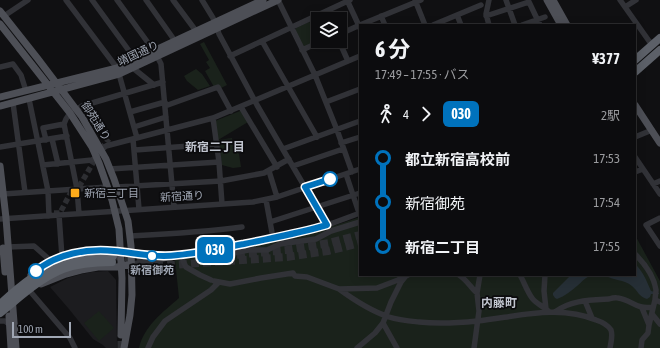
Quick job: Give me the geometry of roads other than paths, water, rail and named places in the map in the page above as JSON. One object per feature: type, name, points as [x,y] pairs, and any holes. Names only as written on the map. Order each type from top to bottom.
[{"type":"highway","points":[[636,59],[657,40]]},
{"type":"highway","points":[[636,71],[660,50]]},
{"type":"highway","points":[[0,313],[8,301],[25,287],[64,269],[112,259]]},
{"type":"main road","name":"靖国通り","points":[[0,106],[62,90],[118,71],[135,59],[156,54],[263,0]]},
{"type":"main road","name":"靖国通り","points":[[0,97],[133,68],[175,41],[196,31],[216,25],[278,0]]},
{"type":"main road","points":[[547,0],[560,24]]},
{"type":"main road","points":[[553,0],[566,24]]},
{"type":"main road","name":"御苑通り","points":[[2,14],[62,90],[74,111]]},
{"type":"main road","name":"御苑通り","points":[[0,24],[48,86],[74,111],[90,130],[99,153],[120,235],[122,284],[121,335]]},
{"type":"main road","points":[[13,41],[20,35]]},
{"type":"main road","points":[[636,106],[660,143]]},
{"type":"main road","name":"御苑通り","points":[[99,153],[110,169],[117,187],[128,221],[130,236],[132,295],[124,348]]},
{"type":"main road","points":[[0,166],[3,194],[4,247],[11,348]]},
{"type":"main road","points":[[0,203],[3,219]]},
{"type":"main road","points":[[4,247],[2,259],[16,348]]},
{"type":"main road","points":[[25,287],[40,268],[51,261],[62,257],[92,251],[131,253]]},
{"type":"main road","points":[[25,287],[77,270],[89,268],[114,268],[131,264]]},
{"type":"street","points":[[2,14],[28,0]]},
{"type":"street","points":[[66,0],[118,71],[134,127],[139,209]]},
{"type":"street","points":[[92,0],[135,59]]},
{"type":"street","points":[[117,0],[162,64],[174,207]]},
{"type":"street","points":[[146,0],[175,41]]},
{"type":"street","points":[[173,0],[196,31]]},
{"type":"street","points":[[202,0],[213,18],[219,34],[254,101],[327,225]]},
{"type":"street","points":[[278,0],[315,75],[337,130],[349,173],[353,195],[359,210]]},
{"type":"street","points":[[325,12],[348,0],[359,24]]},
{"type":"street","points":[[506,0],[515,24]]},
{"type":"street","points":[[620,0],[649,41],[652,43],[657,40]]},
{"type":"street","points":[[625,7],[636,0]]},
{"type":"street","points":[[364,24],[417,1],[425,24]]},
{"type":"street","points":[[486,16],[529,2],[539,22]]},
{"type":"street","points":[[435,24],[484,3],[489,24]]},
{"type":"street","points":[[457,15],[461,24]]},
{"type":"street","points":[[381,16],[385,24]]},
{"type":"street","points":[[528,24],[539,22],[544,17]]},
{"type":"street","points":[[230,56],[311,18]]},
{"type":"street","points":[[347,31],[359,26]]},
{"type":"street","points":[[262,41],[317,137]]},
{"type":"street","points":[[302,50],[311,46]]},
{"type":"street","points":[[342,48],[348,61]]},
{"type":"street","points":[[43,165],[94,160],[106,146],[213,118],[359,56]]},
{"type":"street","points":[[0,67],[13,64],[21,75],[26,91]]},
{"type":"street","points":[[133,68],[154,85]]},
{"type":"street","points":[[79,214],[72,163],[64,124],[66,119],[82,106],[163,82]]},
{"type":"street","points":[[130,112],[165,104],[218,87],[231,111]]},
{"type":"street","points":[[326,102],[359,89]]},
{"type":"street","points":[[29,99],[48,191],[49,216]]},
{"type":"street","points":[[14,103],[25,192]]},
{"type":"street","points":[[241,107],[277,166]]},
{"type":"street","points":[[134,127],[166,117]]},
{"type":"street","points":[[213,118],[221,181],[222,204]]},
{"type":"street","points":[[283,149],[359,121]]},
{"type":"street","points":[[46,140],[43,128],[64,124]]},
{"type":"street","points":[[636,138],[652,130]]},
{"type":"street","points":[[0,148],[66,136]]},
{"type":"street","points":[[293,166],[359,138]]},
{"type":"street","points":[[52,139],[58,164]]},
{"type":"street","points":[[135,150],[217,144]]},
{"type":"street","points":[[636,158],[660,194]]},
{"type":"street","points":[[117,187],[221,181],[264,174],[289,159]]},
{"type":"street","points":[[110,169],[219,162]]},
{"type":"street","name":"新宿通り","points":[[3,219],[253,202],[277,197],[359,169]]},
{"type":"street","points":[[636,172],[643,169]]},
{"type":"street","points":[[269,171],[277,197]]},
{"type":"street","points":[[653,184],[660,181]]},
{"type":"street","points":[[3,194],[108,187]]},
{"type":"street","points":[[270,222],[359,193]]},
{"type":"street","points":[[266,200],[273,238]]},
{"type":"street","points":[[131,264],[153,259],[208,252],[302,232],[359,213]]},
{"type":"street","points":[[59,215],[62,257]]},
{"type":"street","points":[[660,218],[646,225],[660,246]]},
{"type":"street","points":[[230,254],[248,250],[267,250],[280,244],[312,240],[331,231],[359,222]]},
{"type":"street","points":[[130,236],[209,231],[242,227]]},
{"type":"street","points":[[4,247],[34,246],[51,261]]},
{"type":"street","points":[[131,253],[153,259]]},
{"type":"street","points":[[636,255],[648,270],[658,301],[653,308],[648,333],[642,340],[641,348]]},
{"type":"street","points":[[183,261],[186,267],[200,275],[215,281],[230,284],[293,273],[295,276],[307,277],[339,289],[354,300],[386,316],[403,320],[425,322],[478,321],[550,311],[570,304],[616,297],[624,299],[642,308],[653,308]]},
{"type":"street","points":[[339,289],[377,288],[407,276]]},
{"type":"street","points":[[357,348],[375,333],[383,322],[401,282],[407,276]]},
{"type":"street","points":[[461,276],[477,293]]},
{"type":"street","points":[[474,348],[479,311],[477,293],[480,276]]},
{"type":"street","points":[[521,276],[532,298],[542,307],[550,311],[574,313],[592,318],[606,325],[610,329],[612,338],[610,348]]},
{"type":"street","points":[[545,276],[544,291],[550,311]]},
{"type":"street","points":[[148,348],[153,337],[165,322],[207,293],[214,287],[215,281]]},
{"type":"street","points":[[25,287],[70,338],[75,348]]},
{"type":"street","points":[[585,301],[592,318]]},
{"type":"street","points":[[642,308],[650,325]]},
{"type":"street","points":[[652,314],[660,324]]},
{"type":"street","points":[[0,321],[5,321],[9,324]]},
{"type":"street","points":[[383,322],[397,348]]},
{"type":"waterway","points":[[281,241],[294,239]]},
{"type":"waterway","points":[[244,248],[254,247]]},
{"type":"tunnel","points":[[101,149],[109,139]]},
{"type":"tunnel","points":[[54,213],[60,213],[72,190],[76,192],[97,156]]},
{"type":"tunnel","points":[[213,257],[286,250],[329,243],[359,235]]},
{"type":"tunnel","points":[[143,264],[171,265],[287,257],[328,251],[359,243]]},
{"type":"tunnel","points":[[113,256],[152,259]]},
{"type":"tunnel","points":[[121,335],[121,348]]},
{"type":"place","name":"新宿三丁目","points":[[75,193]]},
{"type":"place","name":"新宿御苑","points":[[152,256]]},
{"type":"district","name":"新宿二丁目","points":[[215,147]]},
{"type":"district","name":"内藤町","points":[[499,303]]}]
